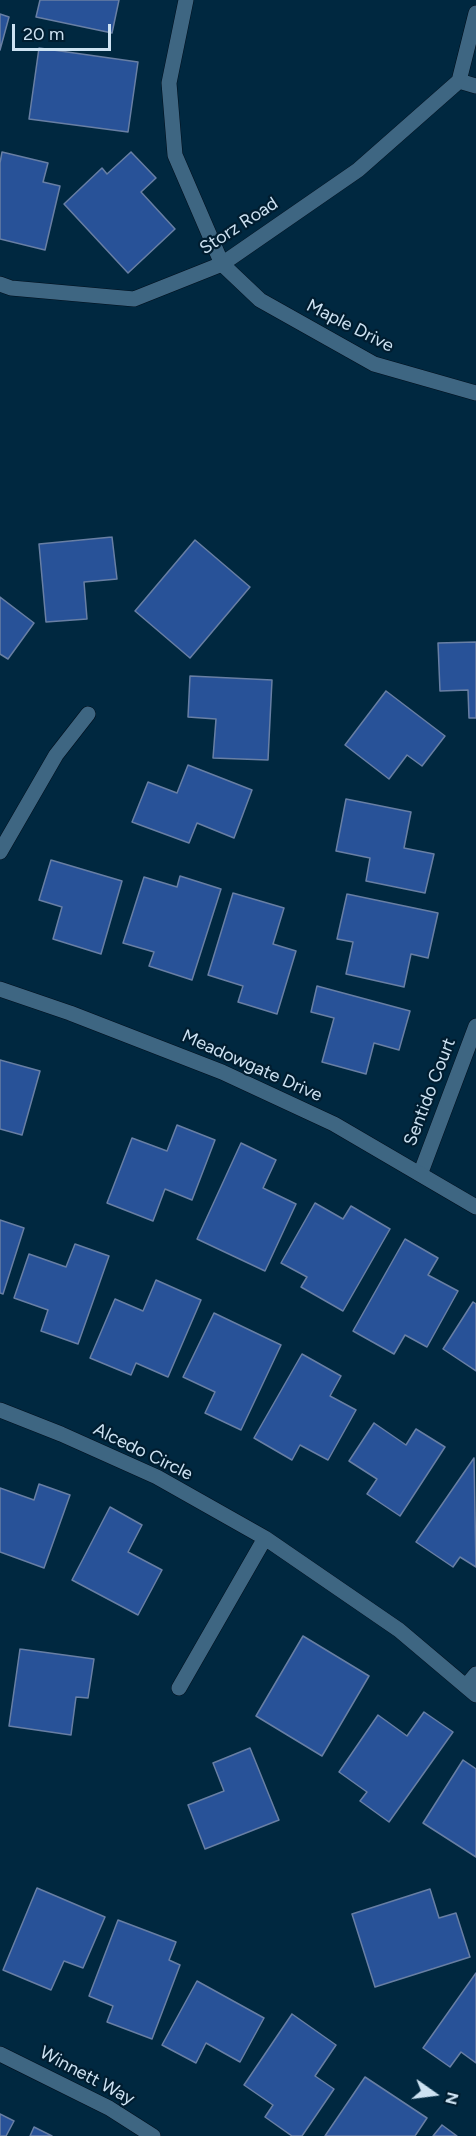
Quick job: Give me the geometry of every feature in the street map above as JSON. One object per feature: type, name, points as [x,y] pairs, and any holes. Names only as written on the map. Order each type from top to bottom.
[{"type":"street","points":[[186,0],[169,83],[174,155],[222,264]]},
{"type":"street","points":[[476,13],[459,81],[476,86]]},
{"type":"street","name":"Storz Road","points":[[0,284],[11,288],[134,299],[222,264],[358,170],[459,81]]},
{"type":"street","name":"Maple Drive","points":[[222,264],[260,300],[374,364],[476,393]]},
{"type":"street","points":[[0,852],[56,755],[88,714]]},
{"type":"street","name":"Meadowgate Drive","points":[[0,989],[70,1013],[222,1072],[334,1124],[421,1172],[476,1207]]},
{"type":"street","name":"Sentido Court","points":[[421,1172],[476,1026]]},
{"type":"street","name":"Alcedo Circle","points":[[0,1410],[62,1434],[157,1477],[265,1538],[399,1630],[473,1685]]},
{"type":"street","points":[[179,1688],[265,1538]]},
{"type":"street","name":"Winnett Way","points":[[0,2054],[110,2108],[153,2136]]},
{"type":"building","points":[[40,0],[119,0],[112,33],[36,17]]},
{"type":"building","points":[[0,14],[9,17],[0,50]]},
{"type":"building","points":[[39,48],[138,62],[128,132],[29,119]]},
{"type":"building","points":[[2,152],[48,163],[43,182],[60,186],[45,250],[0,239]]},
{"type":"building","points":[[131,152],[156,178],[141,192],[175,229],[128,273],[64,204],[102,168],[107,174]]},
{"type":"building","points":[[112,537],[117,579],[84,582],[87,619],[46,622],[39,544]]},
{"type":"building","points":[[195,540],[250,587],[190,658],[135,611]]},
{"type":"building","points":[[0,597],[34,623],[8,659],[0,654]]},
{"type":"building","points":[[476,642],[476,718],[469,718],[468,690],[440,691],[438,643]]},
{"type":"building","points":[[190,676],[272,680],[268,760],[213,758],[216,719],[188,717]]},
{"type":"building","points":[[386,691],[445,736],[422,766],[407,755],[389,779],[345,745]]},
{"type":"building","points":[[188,765],[252,790],[234,838],[197,823],[189,843],[132,822],[148,782],[177,793]]},
{"type":"building","points":[[346,799],[411,812],[404,848],[434,854],[425,893],[366,881],[370,858],[336,851]]},
{"type":"building","points":[[51,860],[122,881],[101,954],[53,939],[62,907],[39,900]]},
{"type":"building","points":[[180,876],[221,889],[192,980],[149,966],[154,952],[123,943],[144,877],[177,887]]},
{"type":"building","points":[[233,893],[284,908],[273,944],[296,951],[277,1014],[238,1002],[243,986],[208,975]]},
{"type":"building","points":[[347,894],[438,913],[428,958],[411,954],[404,987],[346,974],[353,942],[337,939]]},
{"type":"building","points":[[317,986],[410,1011],[399,1050],[374,1043],[366,1074],[322,1062],[334,1018],[311,1012]]},
{"type":"building","points":[[0,1060],[40,1071],[22,1135],[0,1129]]},
{"type":"building","points":[[177,1125],[215,1140],[192,1200],[165,1189],[153,1221],[107,1203],[132,1138],[167,1151]]},
{"type":"building","points":[[241,1143],[276,1160],[263,1188],[296,1204],[265,1271],[197,1239]]},
{"type":"building","points":[[315,1203],[343,1219],[351,1206],[390,1229],[343,1311],[301,1287],[307,1277],[281,1263]]},
{"type":"building","points":[[0,1220],[24,1228],[3,1294],[0,1293]]},
{"type":"building","points":[[405,1239],[438,1258],[428,1275],[458,1291],[427,1347],[405,1335],[394,1354],[353,1331]]},
{"type":"building","points":[[75,1244],[109,1256],[78,1344],[41,1331],[48,1310],[14,1298],[29,1254],[66,1267]]},
{"type":"building","points":[[156,1280],[201,1300],[168,1377],[136,1363],[131,1375],[90,1358],[115,1299],[143,1311]]},
{"type":"building","points":[[473,1302],[476,1304],[476,1371],[443,1349]]},
{"type":"building","points":[[214,1313],[281,1345],[241,1430],[205,1413],[215,1392],[183,1377]]},
{"type":"building","points":[[302,1354],[341,1376],[330,1396],[356,1410],[328,1460],[300,1445],[292,1460],[254,1438]]},
{"type":"building","points":[[374,1423],[406,1445],[416,1429],[445,1447],[400,1516],[367,1494],[377,1479],[349,1461]]},
{"type":"building","points":[[474,1458],[476,1567],[460,1557],[453,1567],[416,1542]]},
{"type":"building","points":[[39,1484],[70,1495],[44,1568],[0,1552],[0,1488],[34,1500]]},
{"type":"building","points":[[110,1507],[142,1525],[128,1552],[162,1570],[138,1615],[72,1580]]},
{"type":"building","points":[[303,1636],[369,1676],[322,1756],[256,1716]]},
{"type":"building","points":[[20,1649],[94,1659],[88,1698],[76,1697],[71,1735],[9,1726]]},
{"type":"building","points":[[424,1712],[453,1732],[389,1822],[360,1801],[367,1792],[339,1772],[378,1715],[407,1736]]},
{"type":"building","points":[[250,1748],[279,1820],[205,1849],[188,1805],[224,1791],[213,1763]]},
{"type":"building","points":[[463,1760],[476,1769],[476,1857],[423,1823]]},
{"type":"building","points":[[37,1888],[105,1917],[83,1968],[64,1961],[51,1990],[3,1970]]},
{"type":"building","points":[[430,1889],[439,1918],[456,1913],[470,1957],[375,1987],[352,1914]]},
{"type":"building","points":[[118,1920],[176,1942],[169,1960],[180,1965],[152,2039],[107,2022],[113,2006],[89,1996]]},
{"type":"building","points":[[476,1973],[476,2063],[461,2052],[450,2067],[423,2048]]},
{"type":"building","points":[[197,1981],[264,2018],[240,2062],[206,2043],[196,2063],[162,2045]]},
{"type":"building","points":[[292,2014],[336,2045],[315,2076],[334,2089],[302,2136],[292,2136],[265,2117],[273,2105],[244,2085]]},
{"type":"building","points":[[365,2077],[427,2118],[415,2136],[325,2136]]},
{"type":"building","points":[[0,2114],[14,2121],[6,2136],[0,2136]]},
{"type":"building","points":[[442,2125],[457,2136],[433,2136]]},
{"type":"building","points":[[34,2127],[52,2136],[30,2136]]}]
